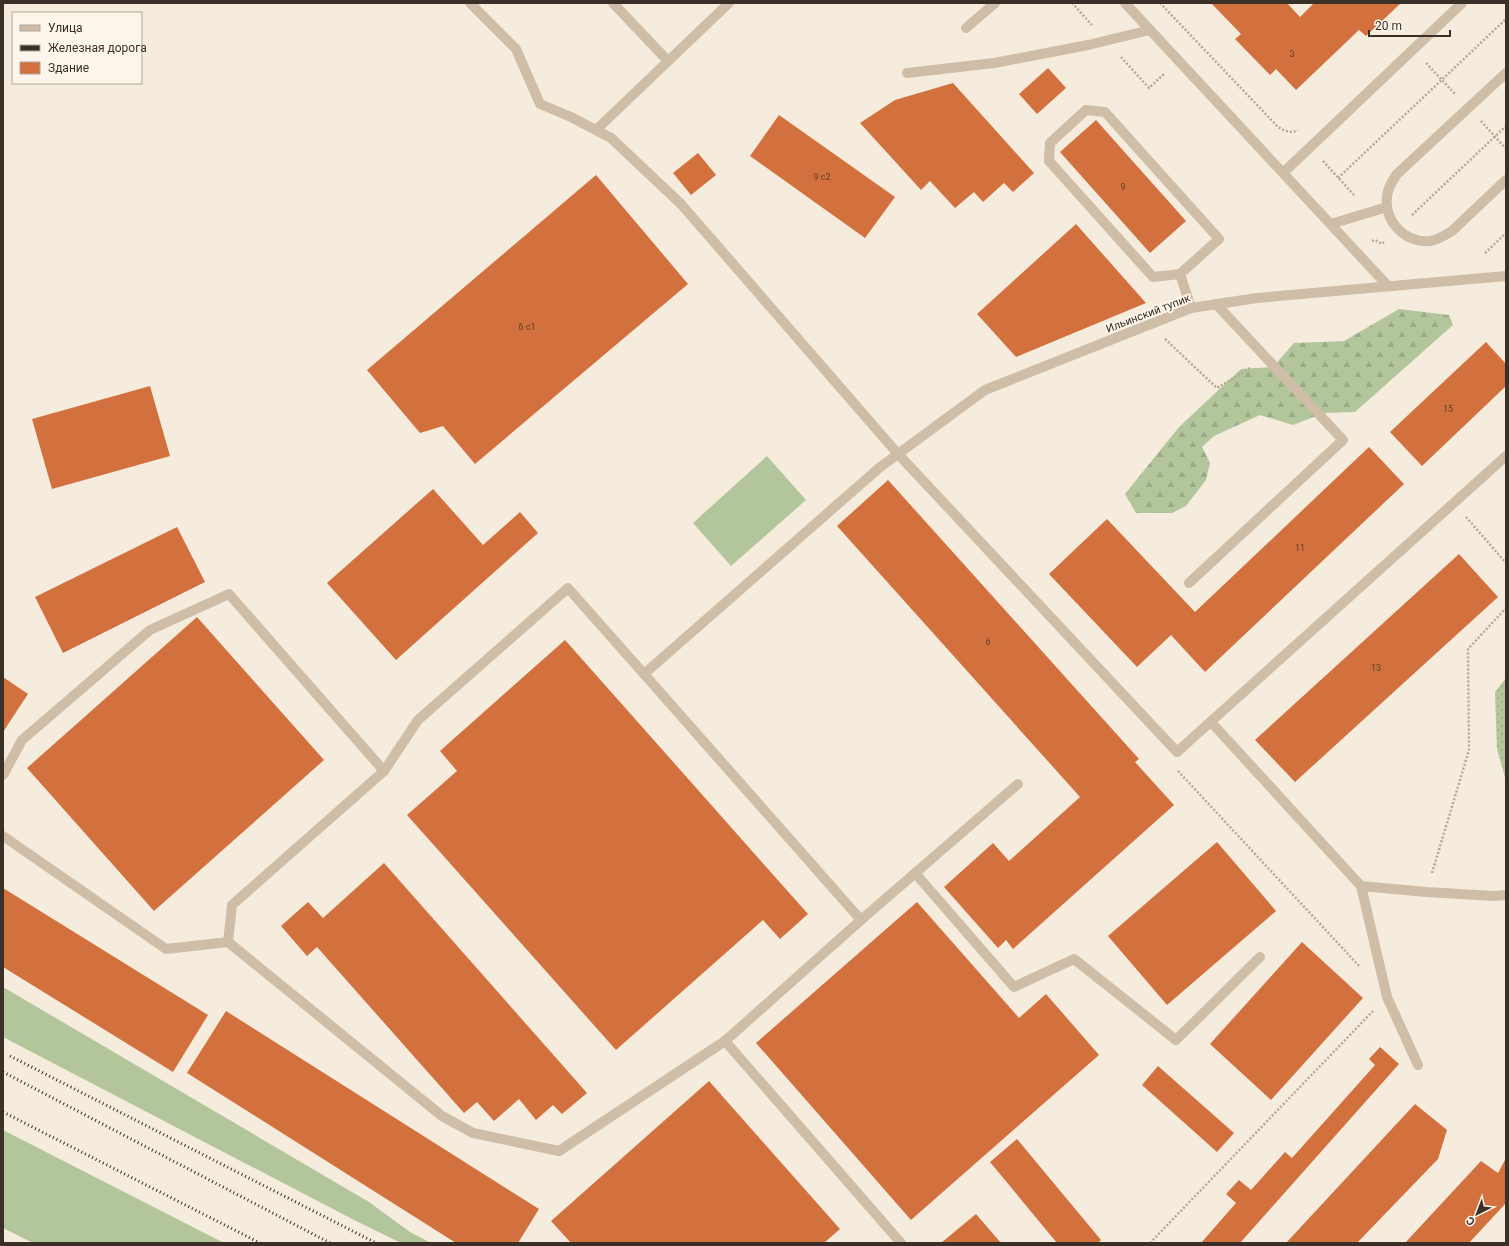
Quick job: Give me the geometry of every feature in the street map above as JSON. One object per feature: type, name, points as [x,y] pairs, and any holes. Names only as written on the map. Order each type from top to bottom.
[{"type":"street","points":[[470,3],[516,49],[540,104],[571,117],[611,138],[681,204],[898,454],[1177,752],[1506,456]]},
{"type":"street","points":[[613,3],[668,61]]},
{"type":"street","points":[[596,130],[729,3]]},
{"type":"street","points":[[966,28],[994,3]]},
{"type":"street","points":[[1125,3],[1284,172],[1388,286]]},
{"type":"street","points":[[1284,172],[1462,3]]},
{"type":"street","points":[[907,73],[994,63],[1088,45],[1150,30]]},
{"type":"street","points":[[1506,73],[1397,174],[1390,184],[1387,196],[1387,207],[1390,219],[1397,229],[1406,236],[1418,240],[1430,241],[1442,238],[1452,231],[1506,180]]},
{"type":"street","points":[[1086,110],[1105,112],[1219,239],[1180,274],[1153,277],[1049,160],[1050,143],[1086,110]]},
{"type":"street","points":[[1331,224],[1387,207]]},
{"type":"street","points":[[1180,274],[1191,308]]},
{"type":"street","name":"Ильинский тупик","points":[[644,674],[873,474],[985,390],[1191,308],[1257,298],[1506,276]]},
{"type":"street","points":[[1189,583],[1343,440],[1216,304]]},
{"type":"street","points":[[228,942],[232,904],[384,771],[418,720],[568,588],[861,920]]},
{"type":"street","points":[[3,774],[22,740],[150,630],[228,594],[384,771]]},
{"type":"street","points":[[1211,722],[1361,886],[1387,997],[1418,1065]]},
{"type":"street","points":[[3,836],[166,949],[228,942],[442,1116],[473,1133],[559,1151],[725,1041],[861,920],[1018,784]]},
{"type":"street","points":[[915,873],[1014,987],[1074,959],[1176,1040],[1260,957]]},
{"type":"street","points":[[1361,886],[1426,892],[1494,896],[1506,895]]},
{"type":"street","points":[[725,1041],[901,1243]]},
{"type":"path","points":[[1160,3],[1278,128],[1285,131],[1294,132],[1304,127]]},
{"type":"path","points":[[1338,178],[1506,19]]},
{"type":"path","points":[[1413,50],[1506,149]]},
{"type":"path","points":[[1486,253],[1506,233]]},
{"type":"path","points":[[1150,325],[1217,388],[1266,358]]},
{"type":"path","points":[[1454,503],[1506,563]]},
{"type":"path","points":[[1426,892],[1469,750],[1468,649],[1506,608]]},
{"type":"path","points":[[1150,1243],[1387,997]]},
{"type":"green space","points":[[1399,309],[1449,315],[1453,325],[1355,412],[1324,413],[1293,425],[1260,415],[1214,436],[1202,447],[1210,463],[1206,480],[1186,506],[1172,513],[1136,513],[1125,494],[1179,427],[1241,369],[1273,367],[1294,343],[1344,341]]},
{"type":"green space","points":[[767,456],[806,500],[731,566],[693,523]]},
{"type":"green space","points":[[1506,678],[1506,781],[1497,749],[1495,692]]},
{"type":"green space","points":[[3,987],[369,1202],[410,1232],[431,1243],[401,1243],[3,1037]]},
{"type":"green space","points":[[3,1130],[224,1243],[33,1243],[3,1228]]},
{"type":"building","points":[[1211,3],[1287,3],[1300,17],[1314,3],[1401,3],[1366,36],[1359,30],[1296,90],[1276,69],[1270,75],[1235,39],[1241,34]]},
{"type":"building","points":[[1048,68],[1066,88],[1037,114],[1019,94]]},
{"type":"building","points":[[953,83],[1034,173],[1013,192],[1004,183],[983,202],[974,192],[955,208],[930,181],[921,190],[860,123],[895,100]]},
{"type":"building","points":[[779,115],[895,197],[865,238],[750,156]]},
{"type":"building","points":[[1096,120],[1186,221],[1150,253],[1060,152]]},
{"type":"building","points":[[698,153],[716,175],[691,195],[673,173]]},
{"type":"building","points":[[596,175],[688,284],[475,464],[443,426],[420,433],[367,370]]},
{"type":"building","points":[[1076,224],[1146,303],[1016,357],[977,314]]},
{"type":"building","points":[[1486,342],[1506,364],[1506,386],[1422,466],[1390,432]]},
{"type":"building","points":[[150,386],[170,456],[52,489],[32,419]]},
{"type":"building","points":[[1369,447],[1404,484],[1205,672],[1171,635],[1137,667],[1049,574],[1107,519],[1195,612]]},
{"type":"building","points":[[888,480],[1139,759],[1135,762],[1174,805],[1013,949],[1006,940],[998,948],[944,887],[993,843],[1009,861],[1080,797],[837,526]]},
{"type":"building","points":[[433,489],[483,545],[520,512],[538,533],[396,660],[327,583]]},
{"type":"building","points":[[177,527],[205,582],[63,653],[35,597]]},
{"type":"building","points":[[1459,554],[1498,597],[1295,782],[1255,740]]},
{"type":"building","points":[[197,617],[324,760],[154,911],[27,768]]},
{"type":"building","points":[[565,640],[808,914],[780,939],[763,920],[616,1050],[407,815],[457,771],[440,751]]},
{"type":"building","points":[[3,677],[28,694],[3,732]]},
{"type":"building","points":[[1217,842],[1276,911],[1167,1005],[1108,936]]},
{"type":"building","points":[[384,863],[587,1093],[562,1114],[553,1105],[536,1120],[519,1099],[494,1121],[477,1102],[464,1113],[317,947],[307,956],[281,926],[308,902],[323,918]]},
{"type":"building","points":[[3,888],[208,1015],[173,1072],[3,967]]},
{"type":"building","points":[[917,902],[1019,1018],[1046,994],[1099,1055],[911,1220],[756,1043]]},
{"type":"building","points":[[1302,942],[1363,998],[1271,1100],[1210,1044]]},
{"type":"building","points":[[226,1011],[539,1209],[518,1243],[456,1243],[187,1073]]},
{"type":"building","points":[[1380,1047],[1399,1064],[1240,1243],[1201,1243],[1236,1203],[1226,1194],[1239,1180],[1251,1190],[1285,1152],[1292,1158],[1375,1065],[1369,1059]]},
{"type":"building","points":[[1158,1066],[1234,1133],[1217,1152],[1142,1085]]},
{"type":"building","points":[[709,1081],[840,1229],[824,1243],[571,1243],[551,1221]]},
{"type":"building","points":[[1415,1104],[1447,1130],[1438,1159],[1357,1243],[1286,1243]]},
{"type":"building","points":[[1017,1139],[1101,1240],[1098,1243],[1057,1243],[990,1162]]},
{"type":"building","points":[[1506,1158],[1506,1203],[1469,1243],[1405,1243],[1481,1161],[1498,1173]]},
{"type":"building","points":[[976,1214],[1001,1243],[941,1243]]},
{"type":"railway","points":[[10,1056],[376,1243]]},
{"type":"railway","points":[[3,1072],[330,1243]]},
{"type":"railway","points":[[3,1112],[260,1243]]}]
